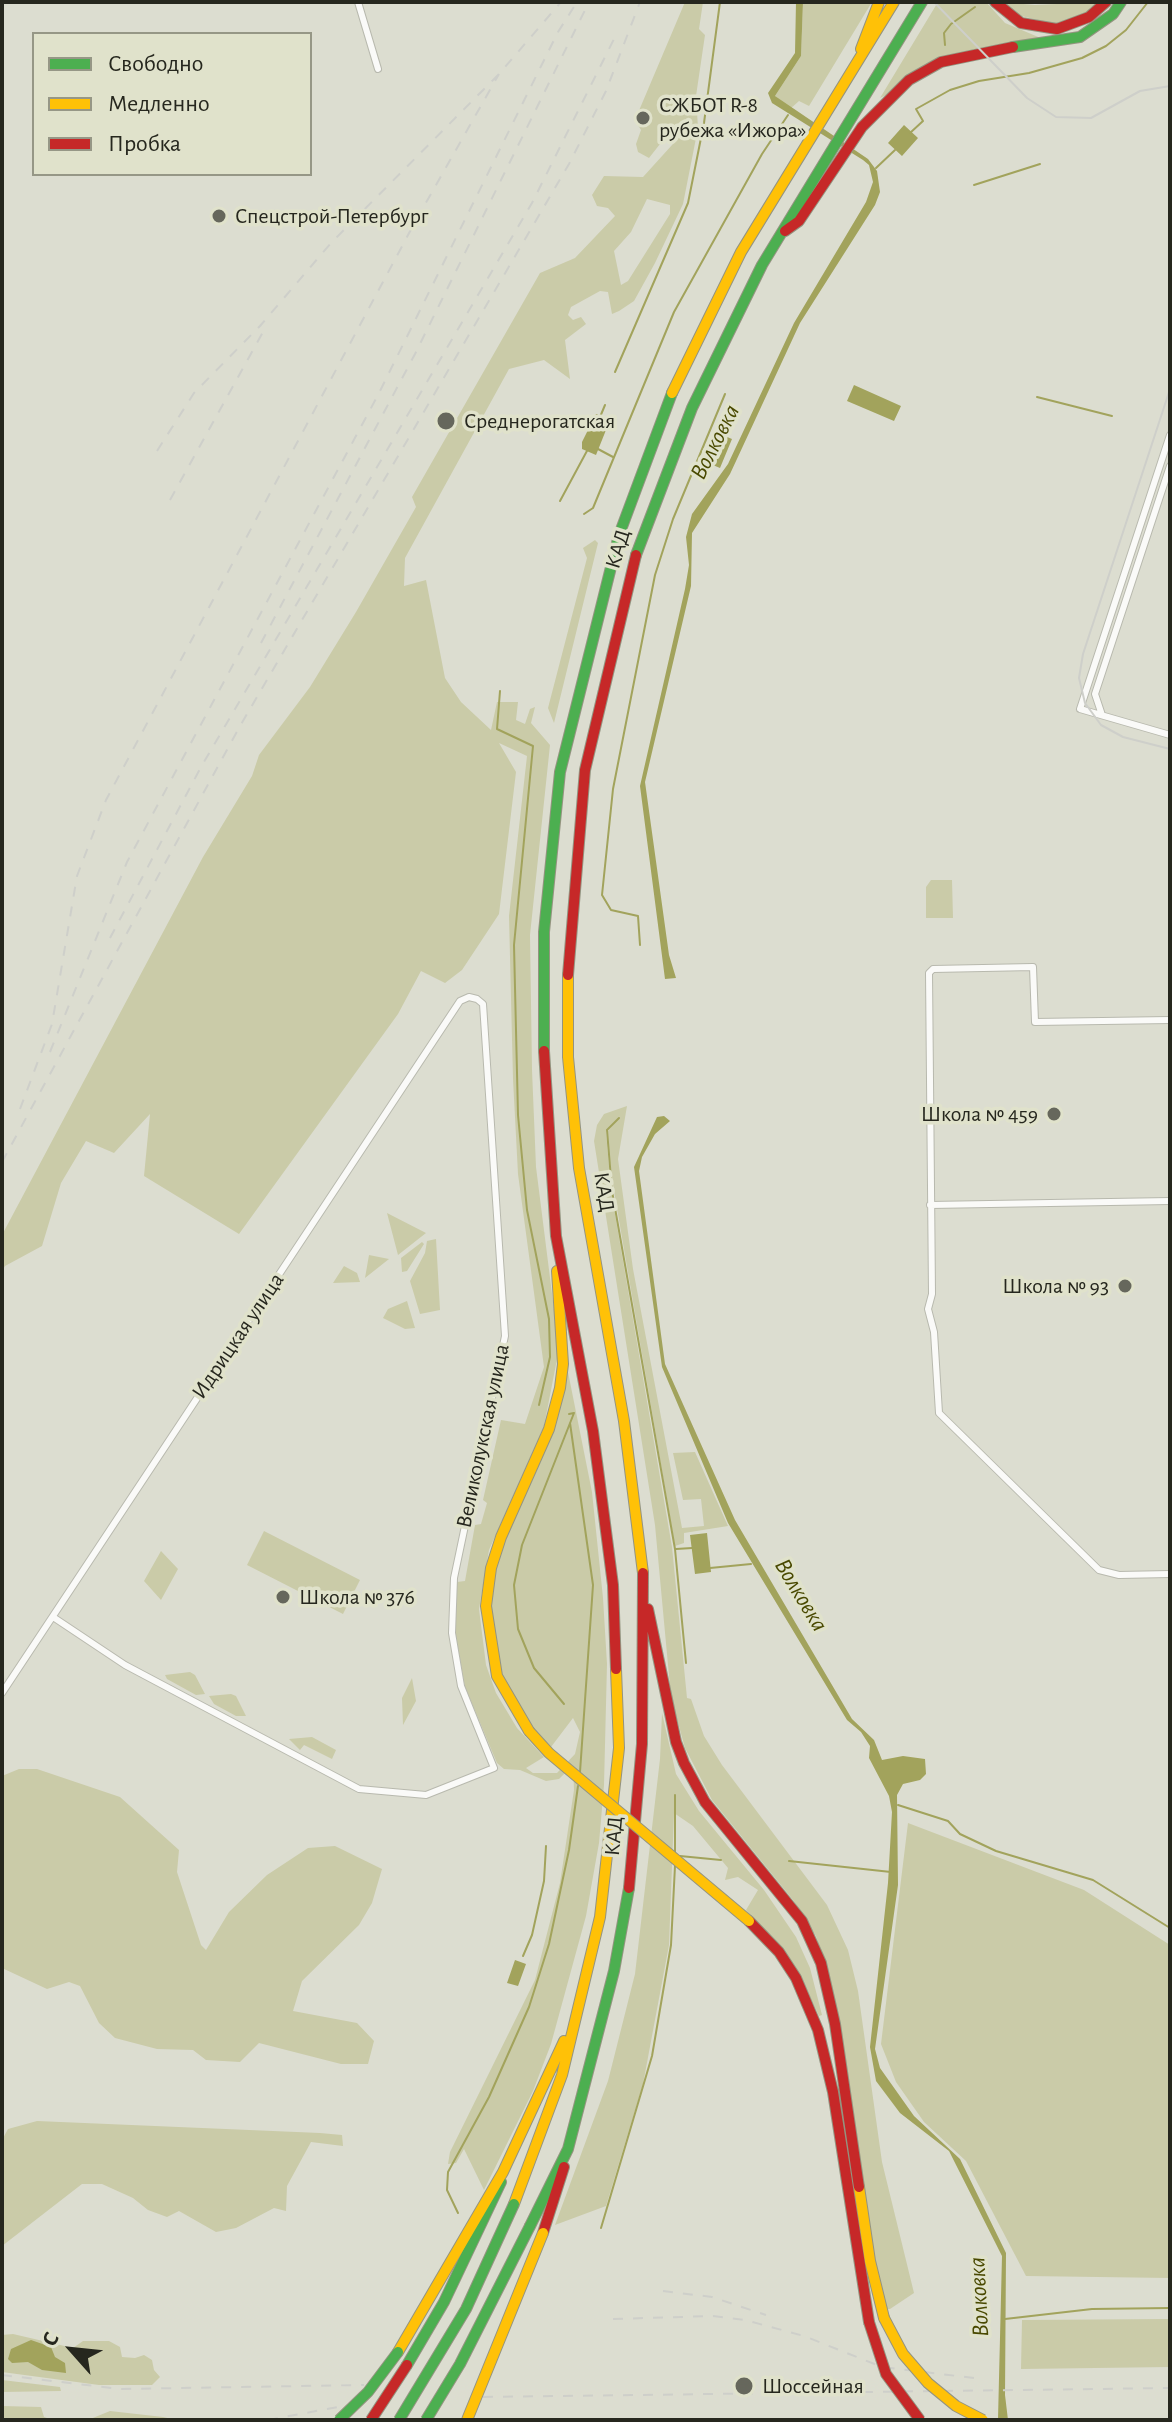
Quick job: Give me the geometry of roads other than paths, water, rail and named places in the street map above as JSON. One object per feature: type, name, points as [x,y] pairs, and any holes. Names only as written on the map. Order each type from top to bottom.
[{"type":"main road","points":[[856,62],[879,2]]},
{"type":"main road","name":"КАД","points":[[399,2420],[466,2309],[514,2204],[562,2075],[582,1997],[607,1871],[619,1733],[613,1585],[601,1486],[556,1236],[544,1060],[544,932],[560,772],[619,535],[671,396],[728,276],[894,2]]},
{"type":"main road","name":"КАД","points":[[426,2420],[460,2364],[568,2149],[614,1971],[629,1886],[642,1744],[645,1603],[626,1435],[579,1168],[568,1057],[568,951],[575,858],[588,756],[640,542],[692,408],[744,299],[825,159],[922,2]]},
{"type":"main road","points":[[995,2],[1021,23],[1057,29],[1089,17],[1106,2]]},
{"type":"main road","points":[[780,236],[799,221],[856,135],[888,98],[925,69],[973,53],[1080,37],[1113,14],[1121,2]]},
{"type":"main road","points":[[556,1236],[563,1364],[560,1388],[549,1429],[501,1537],[491,1568],[486,1606],[487,1629],[497,1676],[529,1731],[549,1753],[749,1921],[779,1952],[796,1978],[818,2030],[833,2092],[869,2322],[886,2374],[920,2420]]},
{"type":"main road","points":[[645,1603],[654,1626],[676,1742],[684,1763],[705,1802],[802,1921],[821,1963],[835,2024],[870,2261],[882,2311],[903,2354],[922,2377],[956,2406],[983,2420]]},
{"type":"main road","points":[[371,2420],[444,2302],[582,1997]]},
{"type":"main road","points":[[467,2420],[561,2186],[568,2149]]},
{"type":"main road","points":[[339,2420],[390,2364],[493,2195]]},
{"type":"street","points":[[358,2],[378,69]]},
{"type":"street","points":[[1170,435],[1080,709],[1170,735]]},
{"type":"street","points":[[1102,715],[1095,694],[1170,466]]},
{"type":"street","points":[[1170,1020],[1035,1022],[1033,967],[933,969],[929,973],[932,1294],[928,1309],[934,1332],[935,1395],[941,1418],[1099,1570],[1119,1575],[1170,1574]]},
{"type":"street","name":"Идрицкая улица","points":[[2,1693],[460,1001],[469,997],[483,1004]]},
{"type":"street","name":"Великолукская улица","points":[[53,1617],[125,1665],[359,1789],[426,1795],[494,1768],[495,1763],[461,1686],[452,1633],[454,1578],[505,1336],[483,1004]]},
{"type":"street","points":[[930,1205],[1170,1201]]},
{"type":"waterway","points":[[615,372],[688,203],[704,123],[720,2]]},
{"type":"waterway","points":[[910,133],[923,121],[916,109],[950,90],[1082,58],[1106,46],[1126,30],[1148,2]]},
{"type":"waterway","points":[[945,45],[944,33],[951,24],[975,7]]},
{"type":"waterway","points":[[584,514],[593,508],[674,312],[762,154],[788,115]]},
{"type":"waterway","points":[[876,168],[895,150]]},
{"type":"waterway","points":[[974,185],[1040,164]]},
{"type":"waterway","name":"Волковка","points":[[640,945],[638,916],[611,910],[602,895],[613,789],[655,575],[673,519],[725,394]]},
{"type":"waterway","points":[[1037,397],[1112,416]]},
{"type":"waterway","points":[[600,417],[605,405]]},
{"type":"waterway","points":[[560,501],[588,449]]},
{"type":"waterway","points":[[598,449],[613,457]]},
{"type":"waterway","name":"Волковка","points":[[699,457],[709,461]]},
{"type":"waterway","points":[[500,691],[497,729],[533,746],[514,945],[518,1115],[527,1210],[549,1319],[550,1357],[539,1405]]},
{"type":"waterway","points":[[619,1118],[607,1130],[612,1191],[675,1549],[686,1663]]},
{"type":"waterway","points":[[564,1704],[534,1668],[518,1629],[514,1585],[522,1545],[574,1413],[569,1414]]},
{"type":"waterway","points":[[570,1423],[593,1585],[580,1772]]},
{"type":"waterway","points":[[676,1549],[692,1548]]},
{"type":"waterway","points":[[710,1568],[751,1564]]},
{"type":"waterway","points":[[458,2213],[447,2190],[448,2172],[489,2097],[529,2007],[549,1944],[569,1850],[578,1786]]},
{"type":"waterway","points":[[675,1795],[675,1852]]},
{"type":"waterway","points":[[898,1805],[948,1821],[960,1834],[996,1851],[1093,1880],[1170,1928]]},
{"type":"waterway","points":[[523,1956],[532,1935],[544,1881],[546,1846]]},
{"type":"waterway","points":[[680,1856],[721,1860]]},
{"type":"waterway","points":[[789,1861],[891,1872]]},
{"type":"waterway","points":[[601,2228],[652,2056],[671,1945],[675,1866]]},
{"type":"waterway","name":"Волковка","points":[[1005,2319],[1092,2309],[1170,2308]]},
{"type":"tram line","points":[[934,2],[1027,98],[1056,117],[1091,118],[1140,91],[1170,86]]},
{"type":"tram line","points":[[1170,389],[1083,654],[1079,678],[1085,703],[1101,725],[1123,737],[1170,749]]},
{"type":"railway","points":[[157,451],[194,393],[260,326],[331,243],[499,74],[561,2]]},
{"type":"railway","points":[[50,1052],[127,862],[378,395],[558,32],[577,2]]},
{"type":"railway","points":[[261,643],[415,354],[589,2]]},
{"type":"railway","points":[[2,1162],[240,726],[569,164],[606,91],[640,2]]},
{"type":"railway","points":[[110,938],[201,767],[532,203],[616,35]]},
{"type":"railway","points":[[20,1109],[52,1024],[77,876],[106,800],[415,222],[499,74]]},
{"type":"railway","points":[[170,500],[263,332]]},
{"type":"railway","points":[[663,2291],[712,2297],[766,2315]]},
{"type":"railway","points":[[613,2319],[713,2316],[745,2320],[804,2336],[882,2367],[974,2378]]},
{"type":"railway","points":[[2,2375],[120,2389],[364,2385]]},
{"type":"railway","points":[[483,2397],[1170,2388]]},
{"type":"railway","points":[[268,2420],[343,2406]]},
{"type":"place","name":"СЖБОТ R-8 рубежа «Ижора»","points":[[643,118]]},
{"type":"place","name":"Спецстрой-Петербург","points":[[219,216]]},
{"type":"place","name":"Среднерогатская","points":[[446,421]]},
{"type":"place","name":"Школа № 459","points":[[1054,1114]]},
{"type":"place","name":"Школа № 93","points":[[1125,1286]]},
{"type":"place","name":"Школа № 376","points":[[283,1597]]},
{"type":"place","name":"Шоссейная","points":[[744,2386]]}]
